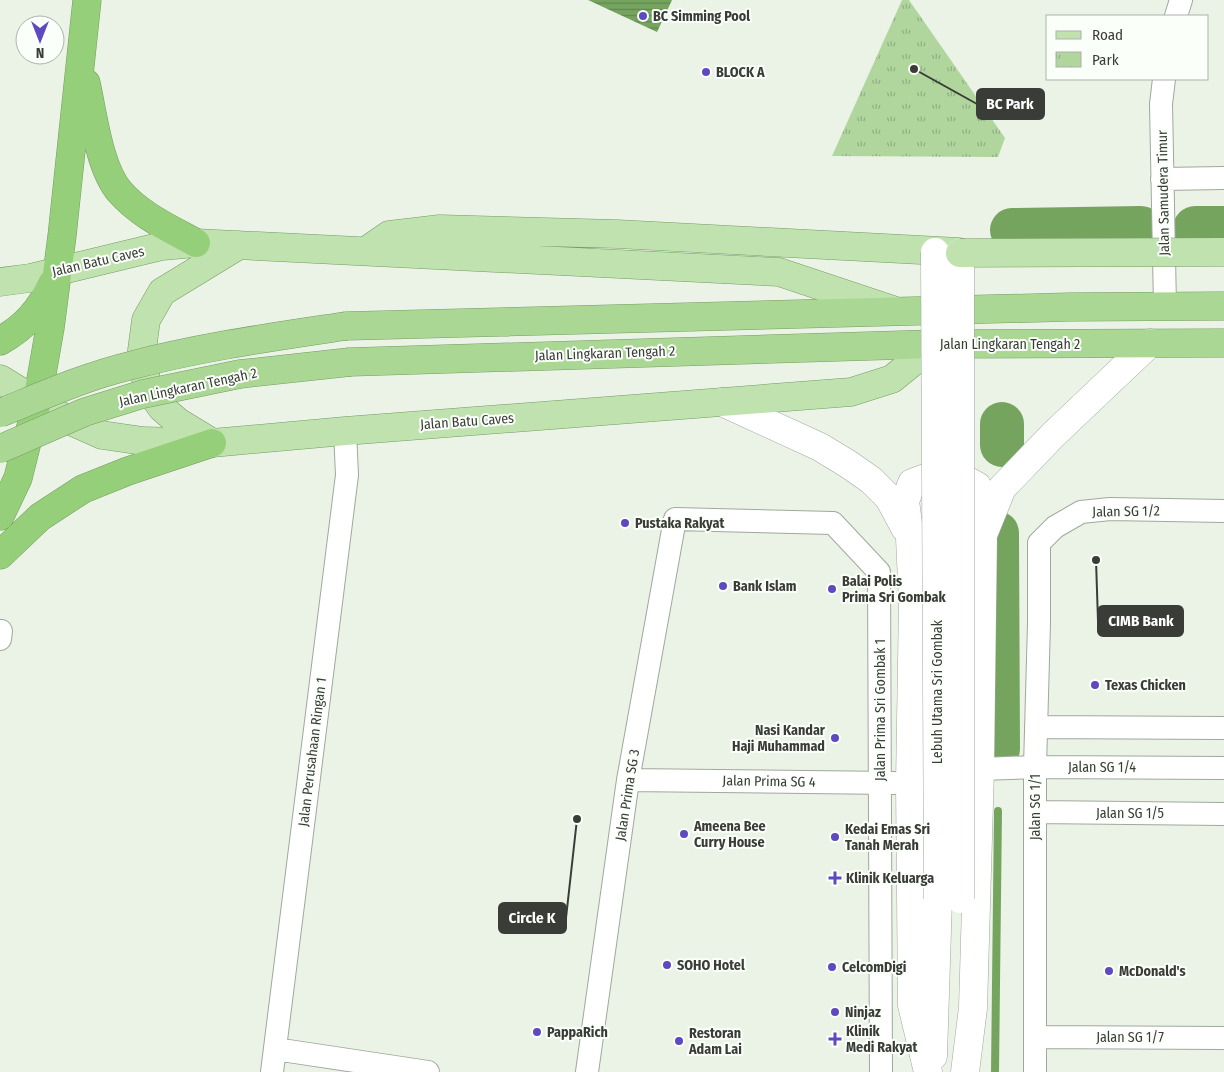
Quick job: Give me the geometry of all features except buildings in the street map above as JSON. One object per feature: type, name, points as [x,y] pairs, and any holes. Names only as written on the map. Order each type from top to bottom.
[{"type":"highway","points":[[0,516],[18,478],[37,402],[50,328],[58,271],[87,0]]},
{"type":"highway","points":[[81,60],[100,148],[107,170],[118,190],[143,213],[196,243]]},
{"type":"highway","points":[[37,402],[36,379],[30,353],[5,332],[43,302],[58,271]]},
{"type":"highway","points":[[0,413],[70,385],[128,366],[233,342],[346,326],[1069,307],[1224,306]]},
{"type":"highway","name":"Jalan Lingkaran Tengah 2","points":[[0,449],[85,412],[143,394],[240,374],[350,362],[935,344],[1224,343]]},
{"type":"highway","points":[[0,555],[40,517],[83,489],[128,471],[212,443]]},
{"type":"main road","points":[[364,252],[389,235],[440,229],[617,234],[947,252],[1224,252]]},
{"type":"main road","name":"Jalan Batu Caves","points":[[0,282],[30,278],[162,246],[196,243],[364,252]]},
{"type":"main road","points":[[212,443],[178,422],[162,408],[147,387],[142,350],[146,320],[162,292],[239,245]]},
{"type":"main road","points":[[364,252],[779,272],[896,312]]},
{"type":"main road","name":"Jalan Batu Caves","points":[[0,379],[64,418],[102,435],[143,441],[212,443],[851,392],[892,379],[935,344]]},
{"type":"street","points":[[1176,15],[1181,0]]},
{"type":"street","name":"Jalan Samudera Timur","points":[[1164,80],[1161,104],[1165,307]]},
{"type":"street","points":[[1162,179],[1224,178]]},
{"type":"street","name":"Lebuh Utama Sri Gombak","points":[[947,252],[949,899],[963,1072]]},
{"type":"street","name":"Lebuh Utama Sri Gombak","points":[[963,1072],[972,1008],[980,769],[982,534],[1002,488],[1053,435],[1150,343]]},
{"type":"street","name":"Lebuh Utama Sri Gombak","points":[[722,402],[820,447],[871,480],[888,498],[910,538],[913,611],[910,783],[912,1005],[928,1072]]},
{"type":"street","name":"Jalan Perusahaan Ringan 1","points":[[272,1072],[347,475],[345,431]]},
{"type":"street","points":[[910,538],[905,501],[912,483],[932,475],[957,475],[977,486],[982,534]]},
{"type":"street","name":"Jalan SG 1/2","points":[[1039,543],[1055,527],[1081,512],[1110,509],[1224,511]]},
{"type":"street","name":"Jalan Prima SG 3","points":[[587,1072],[628,780],[675,519]]},
{"type":"street","name":"Jalan Prima Sri Gombak 1","points":[[675,519],[832,523],[879,572],[881,1072]]},
{"type":"street","name":"Jalan SG 1/1","points":[[1035,1072],[1035,767],[1039,543]]},
{"type":"street","points":[[1036,727],[1224,728]]},
{"type":"street","name":"Jalan SG 1/4","points":[[980,769],[1035,767],[1224,768]]},
{"type":"street","name":"Jalan Prima SG 4","points":[[628,780],[910,783]]},
{"type":"street","name":"Jalan SG 1/5","points":[[1035,812],[1224,814]]},
{"type":"street","name":"Lebuh Utama Sri Gombak","points":[[932,1072],[949,899]]},
{"type":"street","name":"Jalan SG 1/7","points":[[1035,1037],[1224,1038]]},
{"type":"street","points":[[275,1049],[428,1072]]},
{"type":"green space","points":[[902,0],[909,0],[1005,138],[998,157],[832,156]]},
{"type":"shaded area","name":"BC Simming Pool","points":[[588,0],[672,0],[657,32]]},
{"type":"waterway","points":[[1012,230],[1141,228]]},
{"type":"waterway","points":[[1195,228],[1224,228]]},
{"type":"waterway","points":[[1002,424],[1002,445]]},
{"type":"waterway","points":[[997,533],[998,749]]},
{"type":"waterway","points":[[995,1072],[998,811]]},
{"type":"place","name":"BC Simming Pool","points":[[643,16]]},
{"type":"place","name":"BC Park","points":[[914,69]]},
{"type":"place","name":"BLOCK A","points":[[706,72]]},
{"type":"place","name":"Pustaka Rakyat","points":[[625,523]]},
{"type":"place","name":"CIMB Bank","points":[[1096,560]]},
{"type":"place","name":"Bank Islam","points":[[723,586]]},
{"type":"place","name":"Balai Polis Prima Sri Gombak","points":[[832,589]]},
{"type":"place","name":"Texas Chicken","points":[[1095,685]]},
{"type":"place","name":"Nasi Kandar Haji Muhammad","points":[[835,738]]},
{"type":"place","name":"Circle K","points":[[577,819]]},
{"type":"place","name":"Ameena Bee Curry House","points":[[684,834]]},
{"type":"place","name":"Kedai Emas Sri Tanah Merah","points":[[835,837]]},
{"type":"place","name":"Klinik Keluarga","points":[[835,878]]},
{"type":"place","name":"SOHO Hotel","points":[[667,965]]},
{"type":"place","name":"CelcomDigi","points":[[832,967]]},
{"type":"place","name":"McDonald's","points":[[1109,971]]},
{"type":"place","name":"Ninjaz","points":[[835,1012]]},
{"type":"place","name":"PappaRich","points":[[537,1032]]},
{"type":"place","name":"Klinik Medi Rakyat","points":[[835,1039]]},
{"type":"place","name":"Restoran Adam Lai","points":[[679,1041]]}]
